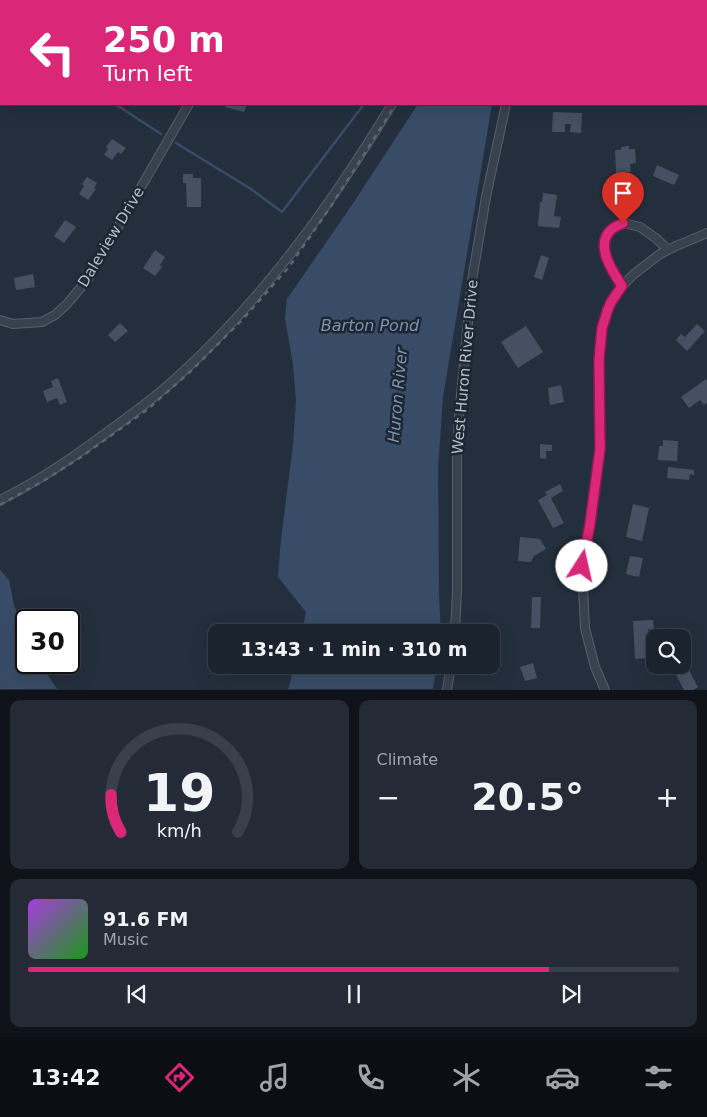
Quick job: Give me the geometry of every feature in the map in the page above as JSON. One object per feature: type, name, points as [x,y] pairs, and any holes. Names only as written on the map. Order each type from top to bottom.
[{"type":"street","name":"Daleview Drive","points":[[0,320],[13,324],[42,322],[55,315],[67,304],[88,279],[188,105]]},
{"type":"street","points":[[0,500],[79,452],[131,415],[174,380],[207,348],[275,275],[292,253],[339,188],[391,105]]},
{"type":"street","name":"West Huron River Drive","points":[[455,624],[457,452],[472,280],[486,196],[506,105]]},
{"type":"street","points":[[622,286],[610,267],[605,253],[606,240],[611,230],[623,223],[640,227],[657,239],[668,250]]},
{"type":"street","points":[[604,690],[595,667],[585,628],[582,566],[600,449],[599,360],[602,328],[611,302],[622,286],[634,274],[660,254],[707,233]]},
{"type":"street","points":[[446,690],[449,674]]},
{"type":"water","name":"Barton Pond","points":[[417,105],[492,105],[443,397],[438,468],[441,624],[304,624],[306,612],[278,577],[296,401],[293,365],[285,318],[287,299],[352,205]]},
{"type":"water","points":[[0,570],[9,580],[15,609],[15,674],[47,674],[57,689],[0,689]]},
{"type":"water","points":[[292,674],[436,674],[433,689],[288,689]]},
{"type":"building","points":[[225,105],[247,105],[244,112],[225,107]]},
{"type":"building","points":[[553,112],[582,113],[581,133],[570,132],[571,124],[565,124],[565,132],[552,132]]},
{"type":"building","points":[[112,139],[126,148],[121,154],[118,152],[112,160],[104,155],[108,149],[106,147]]},
{"type":"building","points":[[629,146],[629,149],[635,149],[636,163],[630,164],[631,172],[616,173],[615,150],[621,150],[621,147]]},
{"type":"building","points":[[657,165],[679,175],[674,185],[653,176]]},
{"type":"building","points":[[183,174],[193,174],[193,178],[201,178],[201,207],[187,207],[186,183],[183,183]]},
{"type":"building","points":[[87,177],[97,183],[94,188],[96,189],[88,200],[79,194],[84,186],[82,184]]},
{"type":"building","points":[[543,193],[557,195],[554,216],[561,217],[559,228],[538,226],[540,202],[542,202]]},
{"type":"building","points":[[65,220],[76,227],[64,243],[54,236]]},
{"type":"building","points":[[155,250],[165,257],[160,265],[162,267],[155,276],[143,268]]},
{"type":"building","points":[[541,255],[549,258],[542,280],[534,277]]},
{"type":"building","points":[[33,274],[35,287],[16,290],[14,278]]},
{"type":"building","points":[[120,323],[128,331],[115,342],[108,335]]},
{"type":"building","points":[[697,324],[705,331],[687,351],[676,340],[681,334],[685,337]]},
{"type":"building","points":[[526,326],[543,352],[518,368],[501,342]]},
{"type":"building","points":[[58,378],[67,402],[60,405],[57,398],[47,402],[43,391],[53,387],[51,381]]},
{"type":"building","points":[[706,379],[707,403],[704,405],[700,400],[689,408],[681,397]]},
{"type":"building","points":[[561,385],[564,402],[550,405],[548,388]]},
{"type":"building","points":[[663,440],[678,441],[677,461],[658,460],[659,446],[663,446]]},
{"type":"building","points":[[540,444],[552,445],[552,451],[546,451],[546,459],[540,458]]},
{"type":"building","points":[[668,467],[694,470],[694,475],[690,474],[689,480],[667,478]]},
{"type":"building","points":[[560,484],[563,491],[551,498],[564,523],[553,528],[538,500],[547,495],[545,492]]},
{"type":"building","points":[[633,504],[649,508],[642,541],[626,537]]},
{"type":"building","points":[[520,537],[540,539],[546,549],[534,556],[531,562],[518,561]]},
{"type":"building","points":[[630,556],[643,558],[639,577],[626,574]]},
{"type":"building","points":[[532,597],[541,597],[540,628],[531,628]]},
{"type":"building","points":[[653,620],[654,629],[646,629],[646,658],[635,659],[633,621]]},
{"type":"building","points":[[533,663],[537,678],[525,681],[520,667]]},
{"type":"building","points":[[676,674],[691,674],[698,687],[693,690],[684,690]]},
{"type":"waterway","points":[[117,105],[161,134]]},
{"type":"waterway","points":[[176,143],[251,189],[282,212],[363,105]]},
{"type":"railway","points":[[0,505],[81,457],[148,409],[192,370],[243,319],[289,267],[331,206],[395,105]]},
{"type":"route","points":[[582,566],[590,524],[600,449],[599,360],[602,328],[611,302],[622,286],[610,267],[605,253],[606,240],[611,230],[623,223]]},
{"type":"water label","name":"Huron River","points":[[397,395]]}]
